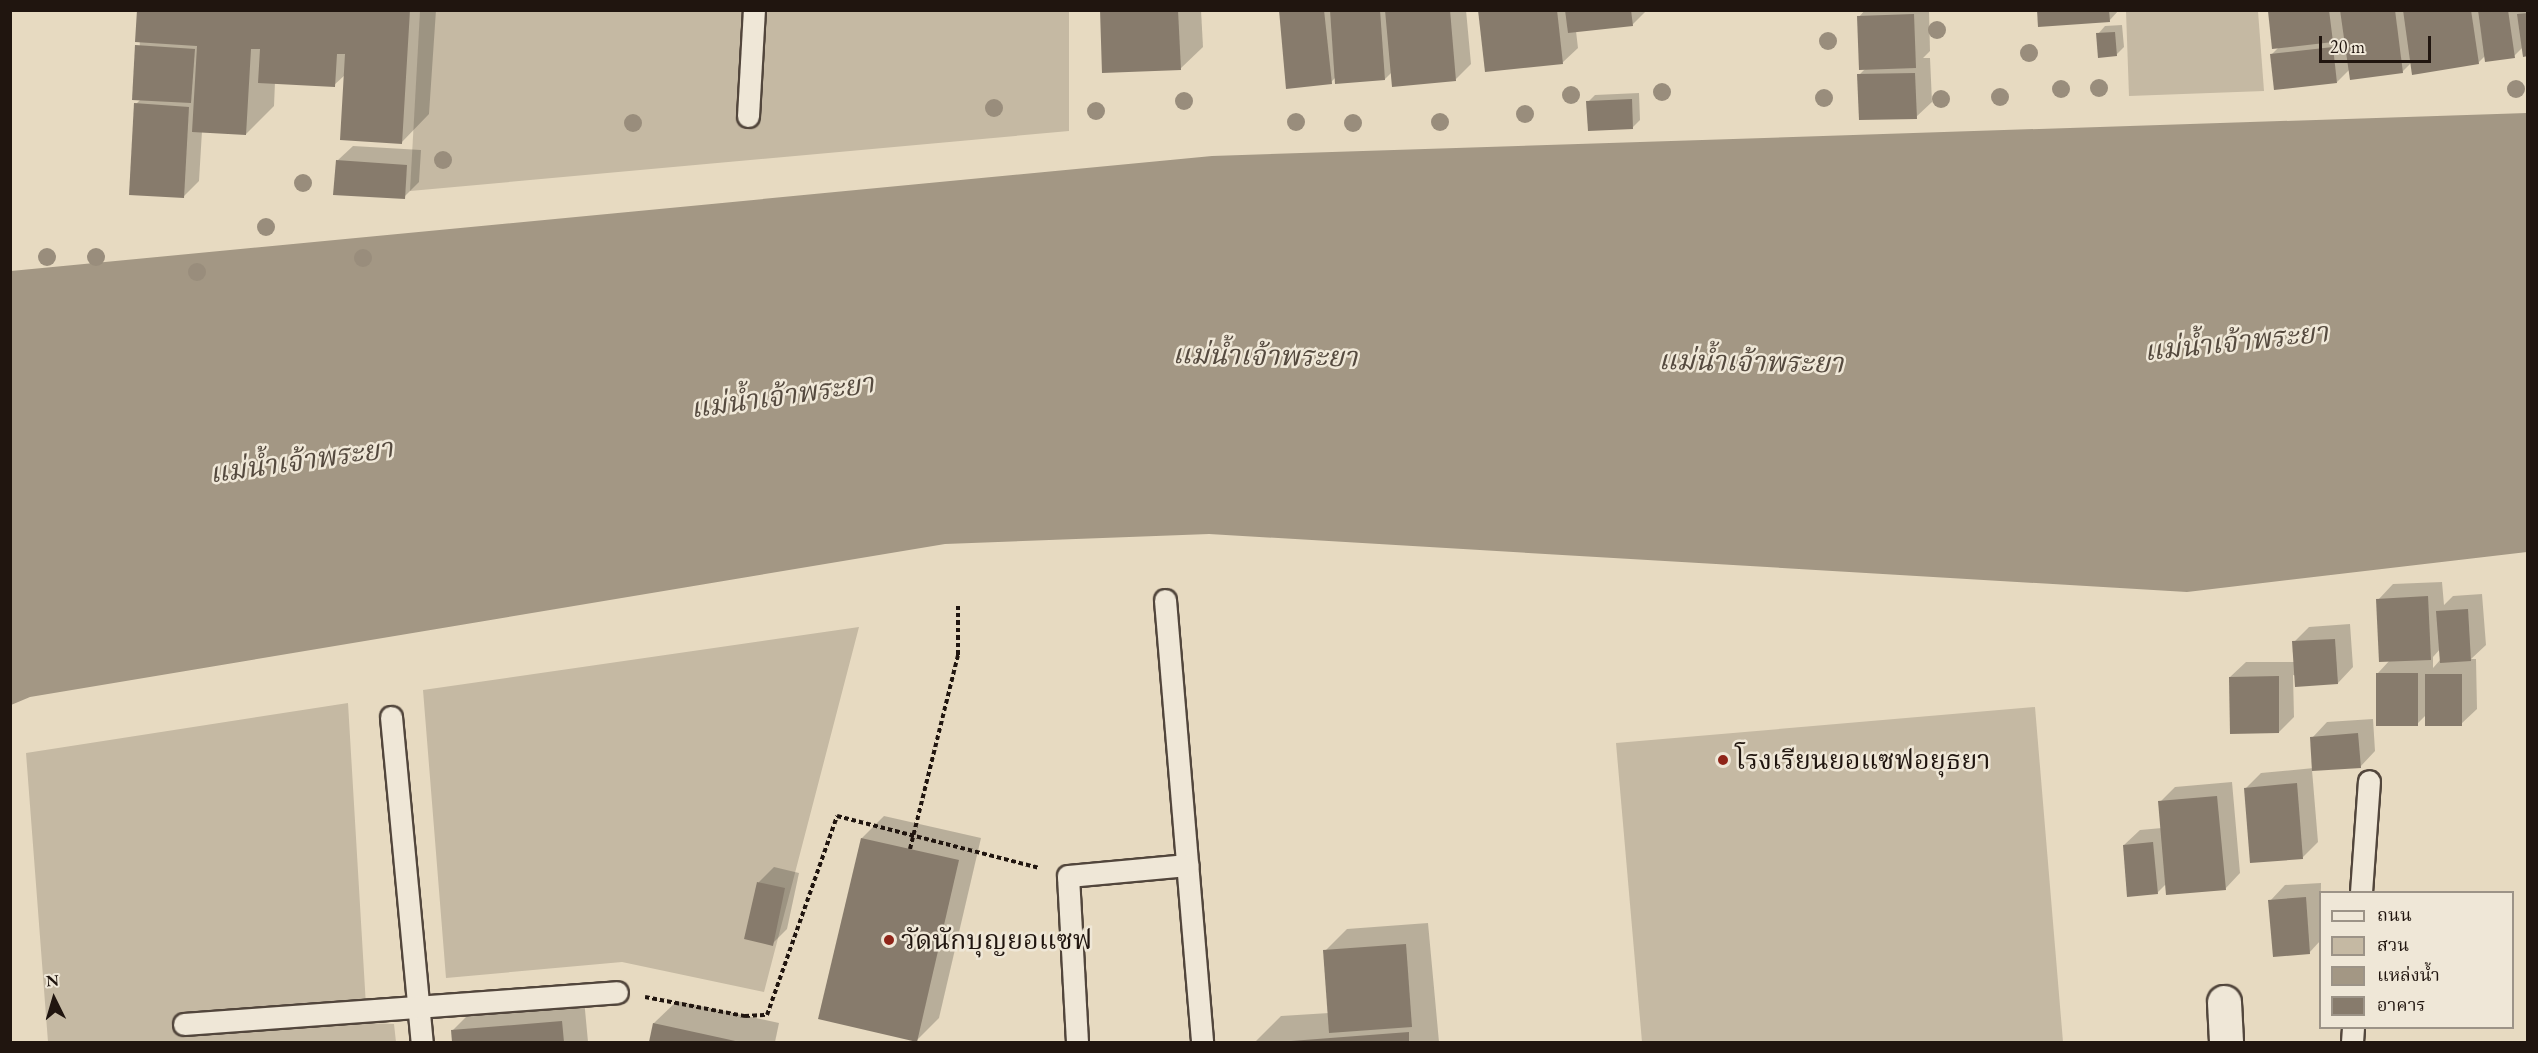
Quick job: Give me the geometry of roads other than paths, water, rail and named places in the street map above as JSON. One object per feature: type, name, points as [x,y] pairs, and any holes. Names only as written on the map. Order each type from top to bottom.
[{"type":"street","points":[[2224,1002],[2226,1042]]},
{"type":"lane","points":[[748,116],[754,10]]},
{"type":"lane","points":[[1165,600],[1202,1042]]},
{"type":"lane","points":[[391,717],[422,1042]]},
{"type":"lane","points":[[2361,891],[2369,781]]},
{"type":"lane","points":[[1077,1042],[1068,876],[1187,865]]},
{"type":"lane","points":[[184,1024],[617,992]]},
{"type":"water","name":"แม่น้ำเจ้าพระยา","points":[[2527,113],[2527,552],[2187,592],[1209,534],[945,544],[30,697],[11,705],[11,271],[1212,156]]},
{"type":"place","name":"โรงเรียนยอแซฟอยุธยา","points":[[1723,760]]},
{"type":"place","name":"วัดนักบุญยอแซฟ","points":[[889,940]]}]
